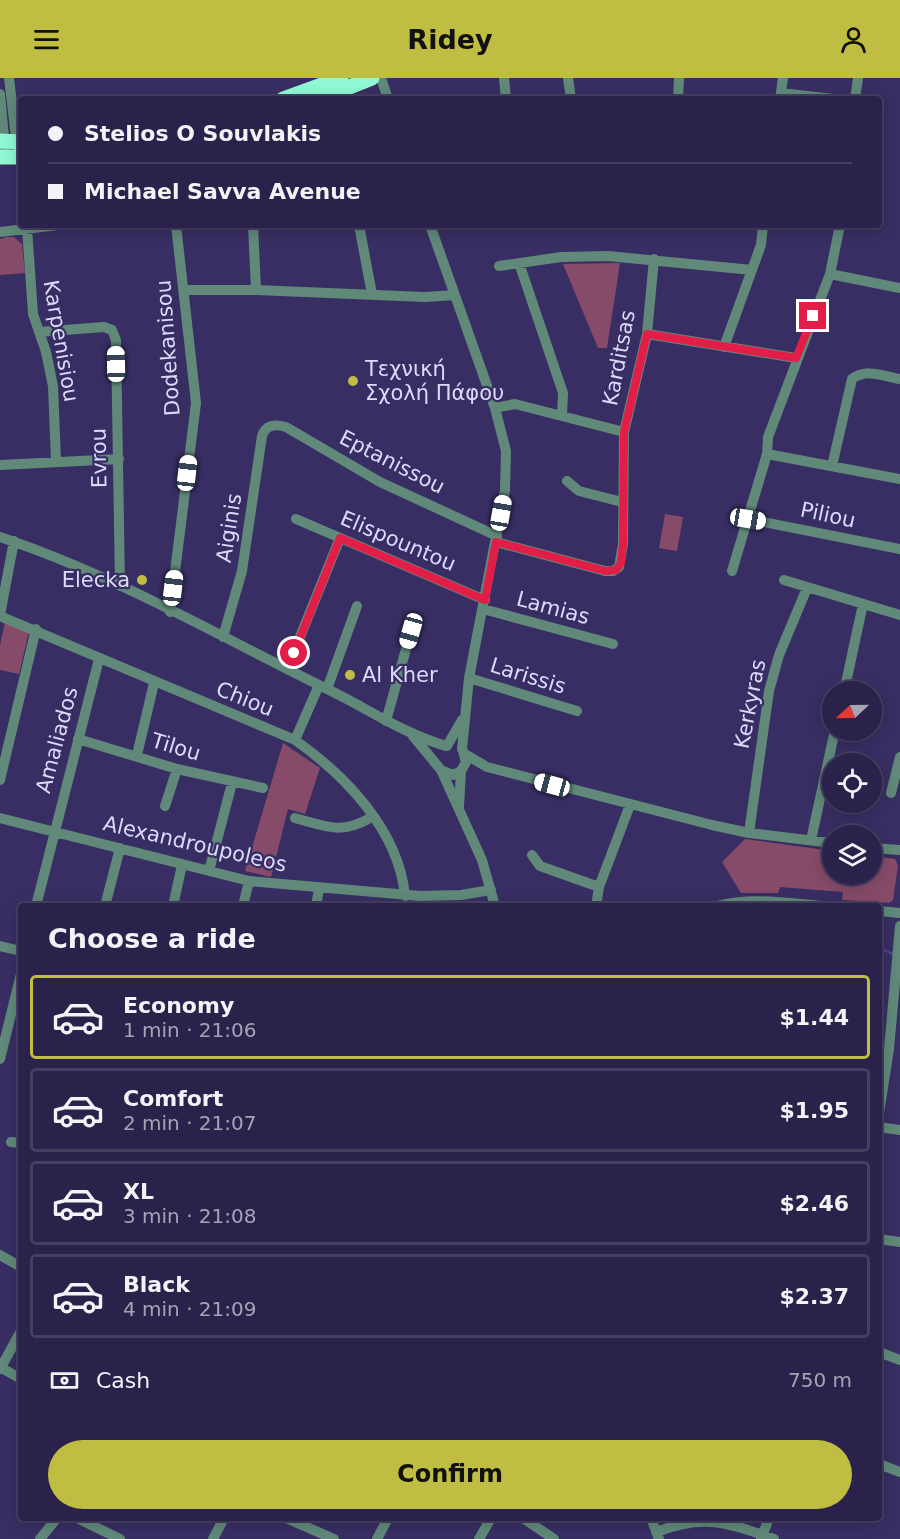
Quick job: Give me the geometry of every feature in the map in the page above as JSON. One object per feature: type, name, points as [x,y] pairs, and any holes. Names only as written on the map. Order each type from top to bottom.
[{"type":"highway","points":[[292,96],[341,78]]},
{"type":"highway","points":[[327,96],[372,78]]},
{"type":"street","points":[[9,78],[11,149]]},
{"type":"street","points":[[381,78],[387,96]]},
{"type":"street","points":[[504,78],[506,96]]},
{"type":"street","points":[[568,78],[571,96]]},
{"type":"street","points":[[678,96],[679,78]]},
{"type":"street","points":[[781,96],[783,78]]},
{"type":"street","points":[[855,96],[858,78]]},
{"type":"street","points":[[0,94],[11,149]]},
{"type":"street","points":[[0,232],[27,228]]},
{"type":"street","name":"Karpenisiou","points":[[27,228],[33,314],[53,386],[56,460]]},
{"type":"street","name":"Dodekanisou","points":[[170,612],[196,403],[176,228]]},
{"type":"street","points":[[253,228],[256,290]]},
{"type":"street","points":[[360,228],[372,294]]},
{"type":"street","points":[[431,228],[495,408],[506,451],[505,490],[469,678],[464,717],[463,751],[466,762],[462,770],[459,809]]},
{"type":"street","points":[[724,346],[761,245],[763,228]]},
{"type":"street","points":[[732,571],[767,454],[768,437],[796,358],[830,274],[839,228]]},
{"type":"street","points":[[499,266],[584,256],[654,259],[752,270]]},
{"type":"street","name":"Karditsas","points":[[616,570],[621,563],[623,544],[624,432],[647,334],[654,259]]},
{"type":"street","points":[[519,263],[563,393],[562,416]]},
{"type":"street","points":[[830,274],[900,288]]},
{"type":"street","points":[[184,290],[256,290],[425,297],[455,295]]},
{"type":"street","name":"Evrou","points":[[39,332],[105,327],[112,330],[116,340],[120,586]]},
{"type":"street","points":[[647,334],[796,358]]},
{"type":"street","points":[[832,466],[852,379],[858,374],[870,373],[900,380]]},
{"type":"street","points":[[495,408],[515,404],[624,432]]},
{"type":"street","name":"Eptanissou","points":[[269,426],[286,427],[380,482],[497,539],[605,571],[616,570]]},
{"type":"street","name":"Aiginis","points":[[223,637],[242,571],[262,436],[269,426]]},
{"type":"street","points":[[767,454],[900,479]]},
{"type":"street","points":[[0,465],[56,460],[118,459]]},
{"type":"street","points":[[567,481],[579,491],[622,502]]},
{"type":"street","name":"Elispountou","points":[[296,519],[484,605]]},
{"type":"street","name":"Piliou","points":[[748,519],[900,549]]},
{"type":"street","points":[[0,537],[62,559],[120,586],[323,687],[413,736],[446,746],[456,746],[486,767],[630,805],[749,832],[822,842]]},
{"type":"street","points":[[287,669],[340,538]]},
{"type":"street","points":[[0,615],[14,542]]},
{"type":"street","points":[[784,580],[900,615]]},
{"type":"street","name":"Kerkyras","points":[[749,832],[769,691],[779,656],[807,588]]},
{"type":"street","points":[[846,681],[863,604]]},
{"type":"street","name":"Lamias","points":[[484,605],[613,644]]},
{"type":"street","points":[[295,740],[323,687],[357,606]]},
{"type":"street","name":"Chiou","points":[[0,615],[154,683],[295,740],[325,762],[348,786],[372,817],[397,855],[403,873],[405,896]]},
{"type":"street","points":[[0,780],[3,754],[36,629]]},
{"type":"street","points":[[386,721],[411,631]]},
{"type":"street","name":"Amaliados","points":[[37,903],[99,659]]},
{"type":"street","name":"Larissis","points":[[469,678],[577,711]]},
{"type":"street","points":[[137,755],[154,683]]},
{"type":"street","points":[[439,766],[439,751],[446,746],[464,717]]},
{"type":"street","points":[[413,736],[439,766],[459,809],[494,903]]},
{"type":"street","name":"Tilou","points":[[78,739],[177,769],[232,783],[263,788]]},
{"type":"street","points":[[811,840],[833,741]]},
{"type":"street","points":[[891,793],[900,757]]},
{"type":"street","points":[[439,766],[453,775],[462,770],[486,767]]},
{"type":"street","points":[[165,806],[177,769]]},
{"type":"street","points":[[209,871],[232,783]]},
{"type":"street","points":[[596,903],[599,887],[630,805]]},
{"type":"street","points":[[295,818],[342,829],[351,828],[372,817]]},
{"type":"street","name":"Alexandroupoleos","points":[[0,818],[249,881],[405,896],[461,895],[491,890]]},
{"type":"street","points":[[106,903],[120,848]]},
{"type":"street","points":[[882,849],[900,850]]},
{"type":"street","points":[[532,855],[540,866],[599,887]]},
{"type":"street","points":[[174,903],[182,865]]},
{"type":"street","points":[[244,903],[249,881]]},
{"type":"street","points":[[317,903],[319,889]]},
{"type":"street","points":[[730,903],[758,903]]},
{"type":"street","points":[[882,911],[900,913]]},
{"type":"street","points":[[882,1094],[889,1049],[900,926]]},
{"type":"street","points":[[0,946],[18,950]]},
{"type":"street","points":[[1,1056],[18,986]]},
{"type":"street","points":[[882,1127],[900,1130]]},
{"type":"street","points":[[882,1239],[900,1242]]},
{"type":"street","points":[[0,1256],[18,1265]]},
{"type":"street","points":[[18,1336],[0,1368],[18,1377]]},
{"type":"street","points":[[882,1353],[900,1360]]},
{"type":"street","points":[[882,1465],[900,1472]]},
{"type":"street","points":[[40,1539],[55,1521]]},
{"type":"street","points":[[84,1521],[120,1539]]},
{"type":"street","points":[[213,1539],[222,1521]]},
{"type":"street","points":[[377,1539],[386,1521]]},
{"type":"street","points":[[479,1539],[489,1521]]},
{"type":"street","points":[[527,1521],[554,1539]]},
{"type":"street","points":[[652,1521],[657,1536],[686,1522],[696,1521]]},
{"type":"street","points":[[708,1521],[774,1539]]},
{"type":"street","points":[[762,1537],[768,1521]]},
{"type":"street","points":[[305,1522],[334,1539]]},
{"type":"shaded area","points":[[14,237],[22,244],[25,273],[0,275],[0,239]]},
{"type":"shaded area","points":[[620,263],[607,348],[598,348],[563,264]]},
{"type":"shaded area","points":[[665,514],[683,517],[677,551],[659,548]]},
{"type":"shaded area","points":[[5,622],[29,632],[19,674],[0,670],[0,645]]},
{"type":"shaded area","points":[[283,743],[320,768],[305,814],[288,809],[271,877],[245,871]]},
{"type":"shaded area","points":[[745,839],[822,850],[822,885],[882,885],[882,857],[895,859],[898,866],[893,900],[889,903],[842,900],[843,892],[780,887],[778,893],[741,893],[722,862]]},
{"type":"waterway","points":[[882,949],[893,954]]},
{"type":"place","name":"Τεχνική Σχολή Πάφου","points":[[353,381]]},
{"type":"place","name":"Elecka","points":[[142,580]]},
{"type":"place","name":"Al Kher","points":[[350,675]]},
{"type":"route","points":[[294,653],[340,538],[485,600],[496,542],[605,571],[616,570],[621,563],[623,544],[624,432],[647,334],[796,358],[813,316]]}]
